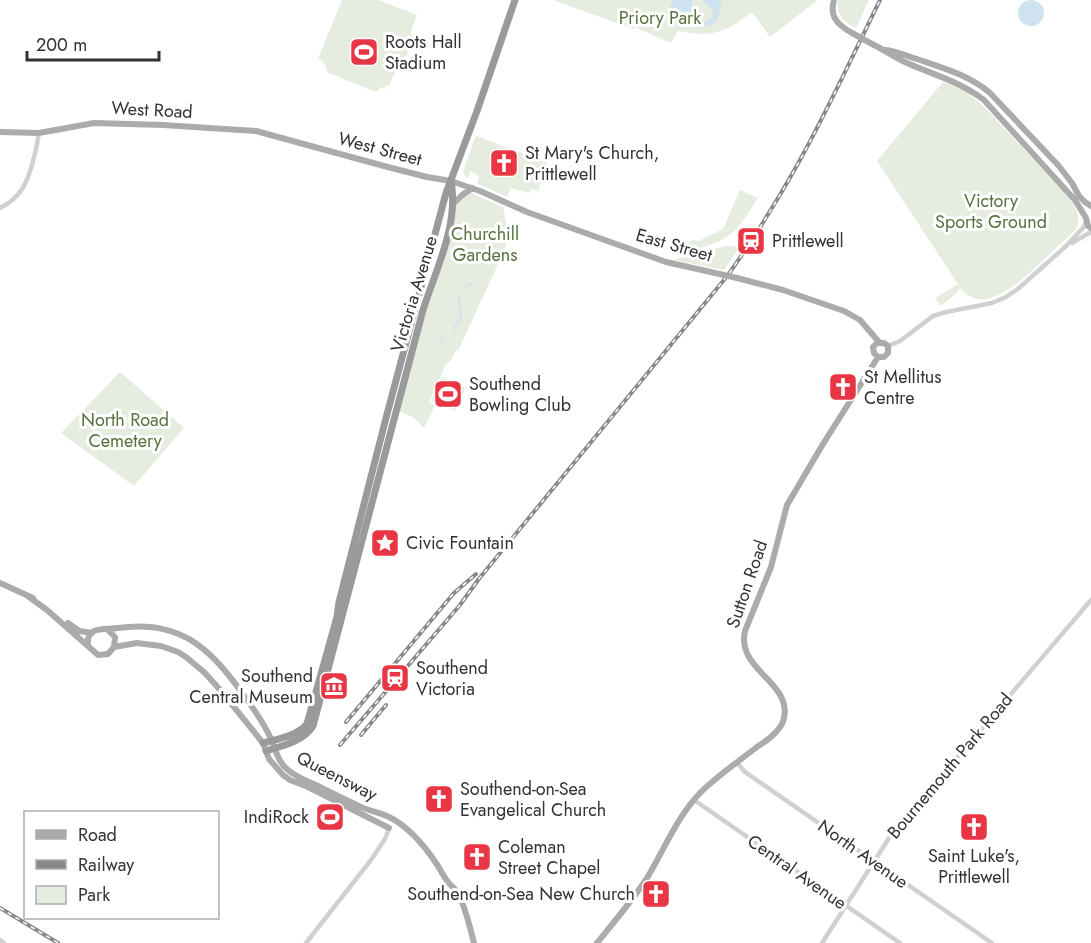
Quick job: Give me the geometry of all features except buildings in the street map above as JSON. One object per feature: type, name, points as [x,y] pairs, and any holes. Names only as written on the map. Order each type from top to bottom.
[{"type":"highway","name":"Victoria Avenue","points":[[266,751],[301,738],[313,726],[446,193],[515,0]]},
{"type":"highway","name":"Victoria Avenue","points":[[392,411],[440,263],[452,214],[454,194],[451,181]]},
{"type":"highway","name":"Victoria Avenue","points":[[263,743],[293,733],[307,724],[340,612]]},
{"type":"main road","points":[[834,0],[832,6],[834,17],[843,28],[885,50],[895,51],[968,77],[990,93],[1058,165],[1079,196],[1091,207],[1088,211],[1089,225]]},
{"type":"main road","points":[[885,50],[907,63],[957,83],[984,100],[1075,200],[1089,225]]},
{"type":"main road","name":"West Road","points":[[0,132],[39,133],[94,123],[145,124],[256,131],[302,144]]},
{"type":"main road","name":"West Street","points":[[302,144],[427,177],[451,181]]},
{"type":"main road","name":"East Street","points":[[451,181],[527,212],[666,262],[793,293],[844,311],[860,320],[879,342]]},
{"type":"main road","points":[[453,204],[472,188]]},
{"type":"main road","points":[[867,328],[874,353],[878,357]]},
{"type":"main road","points":[[873,348],[879,342],[888,346]]},
{"type":"main road","name":"Sutton Road","points":[[597,943],[642,885],[694,800],[711,783],[775,733],[784,719],[785,708],[782,698],[745,651],[745,631],[773,561],[784,512],[878,357],[886,355],[888,346]]},
{"type":"main road","points":[[0,583],[36,599],[75,629],[92,633],[88,645],[29,597]]},
{"type":"main road","name":"Queensway","points":[[92,633],[100,629],[128,627],[168,630],[195,642],[215,658],[256,712],[272,740],[278,759],[294,775],[401,824],[426,849],[459,894],[474,943]]},
{"type":"main road","points":[[108,630],[114,637],[114,647]]},
{"type":"main road","name":"Queensway","points":[[88,645],[95,653],[101,655],[108,654],[114,647],[137,643],[151,644],[170,649],[186,657],[211,680],[263,743],[269,759],[276,768],[290,780],[388,828]]},
{"type":"street","points":[[0,208],[14,199],[25,185],[39,133]]},
{"type":"street","name":"Sutton Road","points":[[1065,248],[1083,228],[1089,225]]},
{"type":"street","name":"Sutton Road","points":[[888,346],[900,341],[933,316],[992,303],[1006,297],[1089,225]]},
{"type":"street","name":"Bournemouth Park Road","points":[[822,943],[894,831],[1091,600]]},
{"type":"street","name":"North Avenue","points":[[737,763],[745,772],[992,943]]},
{"type":"street","name":"Central Avenue","points":[[694,800],[900,943]]},
{"type":"street","points":[[306,943],[371,860],[385,839],[388,828]]},
{"type":"street","points":[[0,940],[4,943]]},
{"type":"green space","name":"Roots Hall Stadium","points":[[342,0],[379,0],[417,15],[410,34],[414,36],[401,70],[396,70],[389,86],[386,85],[385,89],[381,87],[376,92],[327,72],[324,62],[318,59]]},
{"type":"green space","name":"Priory Park","points":[[553,0],[818,0],[770,37],[752,12],[735,24],[710,34],[678,31],[671,43],[634,27],[633,29]]},
{"type":"green space","points":[[838,0],[869,0],[856,28],[847,23],[839,14]]},
{"type":"green space","name":"Victory Sports Ground","points":[[943,82],[966,91],[984,107],[1070,198],[1076,209],[1078,220],[1076,229],[1068,237],[1025,277],[1003,292],[992,298],[980,299],[970,296],[960,288],[941,306],[935,298],[958,284],[877,161]]},
{"type":"green space","points":[[477,136],[547,163],[538,191],[531,189],[529,193],[511,188],[507,197],[477,183],[479,176],[470,171],[467,179],[463,172]]},
{"type":"green space","points":[[740,190],[758,198],[732,233],[704,247],[673,253],[678,246],[693,240],[699,241],[723,229]]},
{"type":"green space","name":"Churchill Gardens","points":[[469,192],[503,207],[509,237],[458,351],[456,350],[450,362],[446,364],[429,402],[435,405],[424,428],[413,417],[396,410],[453,204]]},
{"type":"green space","points":[[725,246],[734,246],[738,249],[724,270],[674,260]]},
{"type":"green space","name":"North Road Cemetery","points":[[120,372],[184,428],[134,486],[61,433]]},
{"type":"green space","name":"Southend Bowling Club","points":[[442,377],[465,388],[455,411],[431,401]]},
{"type":"water","points":[[673,0],[693,0],[690,16],[694,22],[699,23],[712,19],[713,11],[703,0],[722,0],[717,21],[698,27],[667,18]]},
{"type":"water","points":[[1031,0],[1040,4],[1044,13],[1040,22],[1031,26],[1022,22],[1018,13],[1022,4]]},
{"type":"waterway","points":[[466,288],[467,285],[472,284]]},
{"type":"waterway","points":[[453,332],[461,317],[460,295]]},
{"type":"waterway","points":[[439,343],[444,340]]},
{"type":"railway","points":[[340,745],[460,605],[728,275],[763,223],[795,169],[880,0]]},
{"type":"railway","points":[[346,722],[454,593],[476,574]]},
{"type":"railway","points":[[361,735],[386,705]]},
{"type":"railway","points":[[0,908],[58,943]]},
{"type":"place","name":"Roots Hall Stadium","points":[[364,52]]},
{"type":"place","name":"St Mary's Church, Prittlewell","points":[[504,163]]},
{"type":"place","name":"Prittlewell","points":[[751,241]]},
{"type":"place","name":"St Mellitus Centre","points":[[843,387]]},
{"type":"place","name":"Southend Bowling Club","points":[[448,394]]},
{"type":"place","name":"Civic Fountain","points":[[385,543]]},
{"type":"place","name":"Southend Victoria","points":[[395,678]]},
{"type":"place","name":"Southend Central Museum","points":[[334,686]]},
{"type":"place","name":"Southend-on-Sea Evangelical Church","points":[[439,799]]},
{"type":"place","name":"IndiRock","points":[[330,817]]},
{"type":"place","name":"Saint Luke's, Prittlewell","points":[[974,827]]},
{"type":"place","name":"Coleman Street Chapel","points":[[477,857]]},
{"type":"place","name":"Southend-on-Sea New Church","points":[[656,894]]}]
